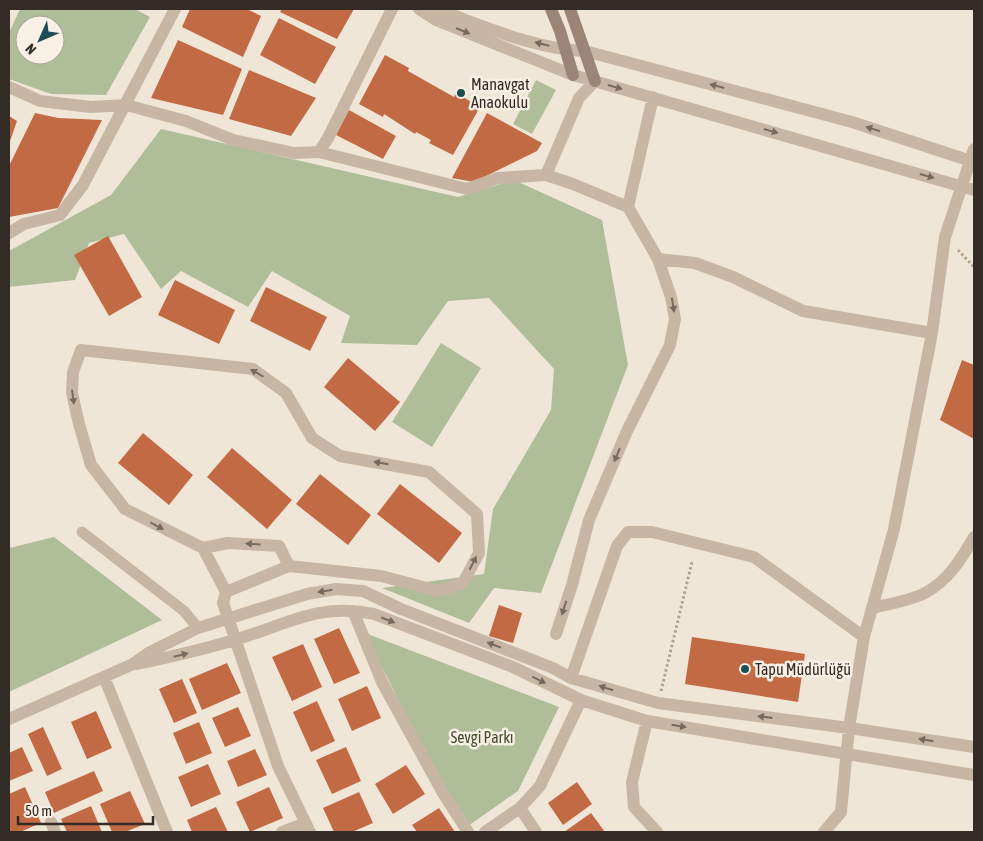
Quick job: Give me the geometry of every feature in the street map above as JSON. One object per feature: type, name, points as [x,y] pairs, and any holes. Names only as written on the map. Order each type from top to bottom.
[{"type":"street","points":[[9,233],[24,224],[60,215],[83,184],[175,9]]},
{"type":"street","points":[[319,152],[328,138],[392,9]]},
{"type":"street","points":[[419,9],[436,20],[573,75],[974,190]]},
{"type":"street","points":[[436,9],[514,37],[566,50],[585,51],[852,122],[973,157],[945,237],[932,333],[894,529],[864,637],[848,728],[840,812],[824,832]]},
{"type":"street","points":[[551,9],[566,50],[579,98]]},
{"type":"street","points":[[570,9],[595,81]]},
{"type":"street","points":[[546,175],[579,98],[595,81]]},
{"type":"street","points":[[9,87],[40,101],[91,108],[126,105],[186,121],[233,140],[294,153],[319,152],[467,189],[498,178],[546,175],[628,207],[658,259],[671,297],[675,319],[670,345],[627,430],[589,520],[572,585],[556,634]]},
{"type":"street","points":[[628,207],[653,97]]},
{"type":"street","points":[[658,259],[695,263],[804,311],[932,333]]},
{"type":"street","points":[[226,592],[289,566],[381,576],[438,590],[463,583],[479,553],[477,514],[429,472],[340,456],[333,452],[312,438],[286,393],[253,369],[81,350],[72,372],[72,393],[78,424],[91,465],[125,509],[203,548],[226,592],[223,603],[278,766],[308,827],[282,832]]},
{"type":"street","points":[[571,678],[617,546],[628,532],[652,532],[754,557],[864,637]]},
{"type":"street","points":[[872,608],[926,593],[951,572],[974,537]]},
{"type":"street","points":[[203,548],[228,543],[280,546],[289,566]]},
{"type":"street","points":[[9,719],[133,664],[150,652],[198,628],[307,594],[336,589],[362,592],[553,668],[571,678],[658,703],[974,747]]},
{"type":"street","points":[[133,664],[179,655],[236,640],[307,615],[332,610],[353,610],[374,614],[513,667],[581,700],[647,721],[847,752],[974,775]]},
{"type":"street","points":[[353,610],[382,682],[443,793],[468,832]]},
{"type":"street","points":[[104,677],[166,832]]},
{"type":"street","points":[[485,832],[520,808],[540,786],[581,700]]},
{"type":"street","points":[[647,721],[632,782],[634,807],[657,832]]},
{"type":"street","points":[[520,808],[536,832]]},
{"type":"lane","points":[[82,532],[184,610],[198,628]]},
{"type":"path","points":[[658,703],[692,562]]},
{"type":"green space","points":[[20,9],[135,9],[150,17],[106,95],[51,94],[9,79],[9,33],[15,20],[15,65],[65,65],[65,15],[17,15]]},
{"type":"green space","points":[[536,80],[556,90],[532,134],[513,124]]},
{"type":"green space","points":[[161,129],[458,197],[514,180],[602,220],[628,365],[541,593],[494,588],[469,623],[382,588],[484,574],[493,509],[551,410],[554,369],[489,298],[448,301],[417,345],[341,343],[350,316],[272,271],[248,307],[181,271],[161,289],[124,234],[89,243],[75,280],[9,287],[9,251],[111,195]]},
{"type":"green space","points":[[441,343],[481,368],[432,447],[392,422]]},
{"type":"green space","points":[[54,537],[162,620],[9,692],[9,548]]},
{"type":"green space","name":"Sevgi Parkı","points":[[365,633],[559,707],[518,791],[468,826],[415,733]]},
{"type":"building","points":[[190,9],[247,9],[261,16],[243,57],[182,27]]},
{"type":"building","points":[[282,9],[354,9],[337,39],[280,12]]},
{"type":"building","points":[[279,18],[336,47],[315,84],[260,55]]},
{"type":"building","points":[[178,40],[242,69],[223,115],[151,98]]},
{"type":"building","points":[[385,55],[409,68],[408,71],[454,97],[456,93],[480,107],[453,155],[429,143],[431,140],[416,132],[415,134],[384,114],[383,117],[359,104]]},
{"type":"building","points":[[249,70],[316,98],[291,136],[229,119]]},
{"type":"building","points":[[349,110],[396,136],[383,159],[336,135]]},
{"type":"building","points":[[35,113],[58,118],[102,120],[58,208],[9,217],[9,166]]},
{"type":"building","points":[[487,113],[542,143],[537,151],[474,182],[452,178]]},
{"type":"building","points":[[9,116],[17,121],[9,144]]},
{"type":"building","points":[[108,236],[142,297],[109,316],[74,255]]},
{"type":"building","points":[[175,280],[235,310],[219,344],[158,315]]},
{"type":"building","points":[[266,287],[327,317],[310,351],[250,321]]},
{"type":"building","points":[[348,358],[400,402],[375,431],[324,387]]},
{"type":"building","points":[[962,360],[974,365],[974,439],[940,420]]},
{"type":"building","points":[[143,433],[193,475],[169,505],[118,463]]},
{"type":"building","points":[[232,448],[292,500],[267,529],[207,477]]},
{"type":"building","points":[[320,474],[371,515],[348,545],[296,504]]},
{"type":"building","points":[[400,484],[462,533],[439,563],[377,514]]},
{"type":"building","points":[[499,605],[522,613],[513,643],[489,636]]},
{"type":"building","points":[[339,628],[360,673],[334,684],[314,639]]},
{"type":"building","name":"Tapu Müdürlüğü","points":[[692,637],[805,654],[798,702],[685,684]]},
{"type":"building","points":[[303,644],[322,687],[292,701],[272,657]]},
{"type":"building","points":[[227,663],[241,693],[202,710],[189,679]]},
{"type":"building","points":[[182,679],[197,713],[174,723],[159,689]]},
{"type":"building","points":[[367,686],[381,718],[352,731],[338,699]]},
{"type":"building","points":[[317,701],[335,741],[311,752],[293,712]]},
{"type":"building","points":[[238,707],[251,736],[225,747],[212,718]]},
{"type":"building","points":[[96,711],[112,748],[87,759],[71,722]]},
{"type":"building","points":[[199,722],[212,753],[186,764],[173,733]]},
{"type":"building","points":[[43,727],[62,769],[47,776],[28,734]]},
{"type":"building","points":[[22,747],[33,771],[9,781],[9,753]]},
{"type":"building","points":[[346,747],[361,781],[332,794],[316,760]]},
{"type":"building","points":[[255,749],[267,775],[238,787],[227,761]]},
{"type":"building","points":[[208,764],[221,794],[191,807],[178,777]]},
{"type":"building","points":[[406,765],[425,794],[393,814],[375,784]]},
{"type":"building","points":[[94,771],[103,791],[54,813],[45,792]]},
{"type":"building","points":[[577,782],[592,804],[563,825],[548,803]]},
{"type":"building","points":[[25,787],[41,823],[20,832],[10,832],[9,794]]},
{"type":"building","points":[[269,787],[283,818],[250,832],[236,802]]},
{"type":"building","points":[[130,791],[145,824],[125,832],[112,832],[100,804]]},
{"type":"building","points":[[359,792],[373,823],[352,832],[334,832],[323,808]]},
{"type":"building","points":[[91,806],[102,832],[67,832],[61,819]]},
{"type":"building","points":[[216,807],[228,832],[192,832],[187,820]]},
{"type":"building","points":[[439,808],[455,832],[417,832],[412,825]]},
{"type":"building","points":[[591,813],[605,832],[564,832]]},
{"type":"place","name":"Manavgat Anaokulu","points":[[461,93]]},
{"type":"place","name":"Tapu Müdürlüğü","points":[[745,669]]}]
